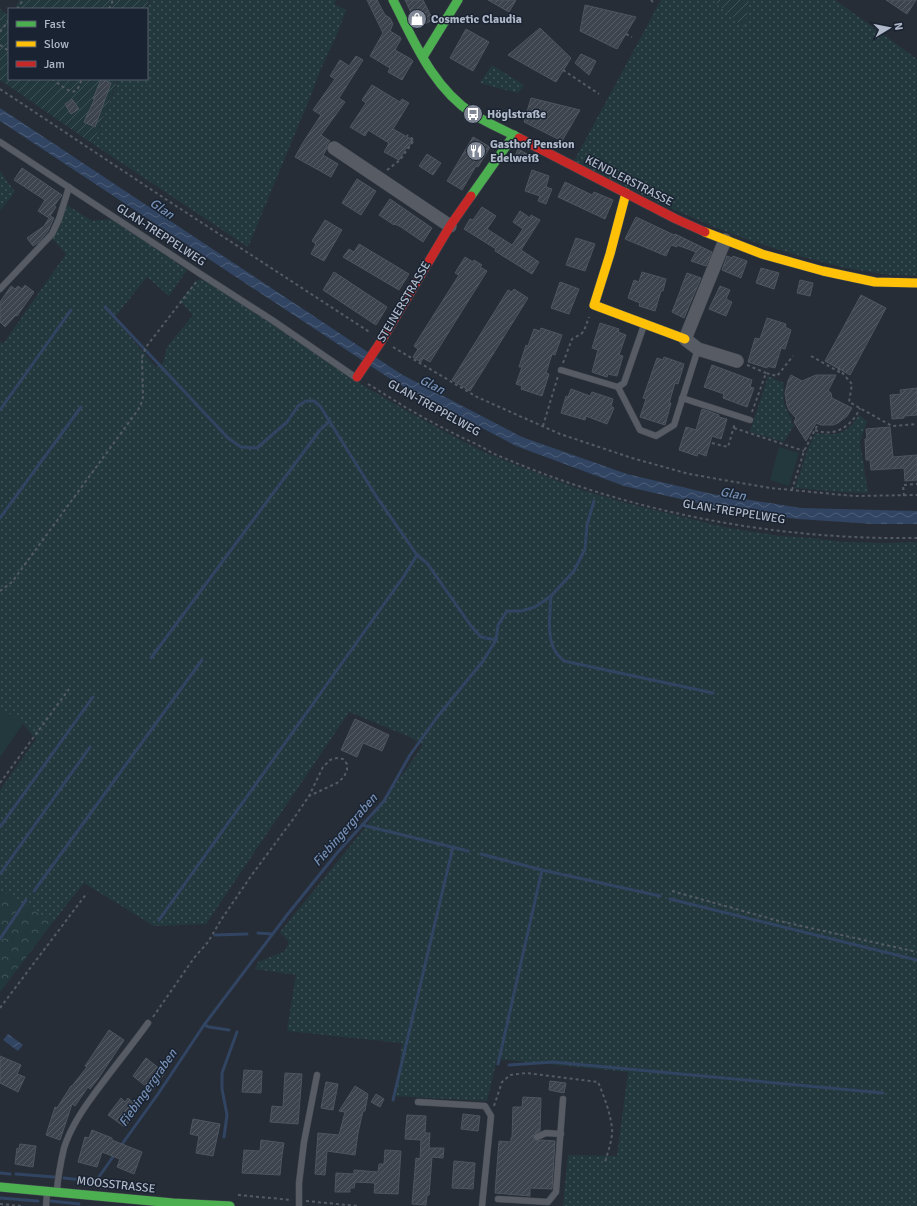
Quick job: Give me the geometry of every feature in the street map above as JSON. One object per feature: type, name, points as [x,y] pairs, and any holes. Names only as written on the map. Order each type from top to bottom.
[{"type":"street","name":"KENDLERSTRASSE","points":[[393,0],[423,57],[440,82],[473,114],[626,193],[725,240],[769,256],[823,271],[875,282],[917,283]]},
{"type":"street","points":[[423,57],[458,0]]},
{"type":"street","name":"STEINERSTRASSE","points":[[358,376],[382,340],[450,226],[514,135]]},
{"type":"street","points":[[334,148],[450,226]]},
{"type":"street","points":[[626,193],[610,254],[594,305],[685,338],[698,349],[737,361]]},
{"type":"street","points":[[685,338],[725,240]]},
{"type":"street","name":"MOOSSTRASSE","points":[[0,1186],[173,1203],[230,1206]]},
{"type":"lane","name":"GLAN-TREPPELWEG","points":[[0,142],[358,376]]},
{"type":"lane","points":[[0,289],[52,234],[59,219],[69,188]]},
{"type":"lane","points":[[618,387],[624,383],[644,323]]},
{"type":"lane","points":[[561,370],[618,387],[640,430],[656,436],[674,424],[698,349]]},
{"type":"lane","points":[[682,398],[750,420]]},
{"type":"lane","points":[[57,1192],[65,1147],[80,1114],[148,1023]]},
{"type":"lane","points":[[300,1206],[299,1183],[304,1142],[317,1075]]},
{"type":"lane","points":[[498,1199],[548,1204],[556,1192],[564,1099]]},
{"type":"lane","points":[[418,1102],[485,1106],[490,1116],[482,1206]]},
{"type":"lane","points":[[538,1137],[546,1133],[561,1134]]},
{"type":"lane","points":[[46,1206],[47,1191]]},
{"type":"path","points":[[0,32],[8,21]]},
{"type":"path","points":[[626,34],[632,37]]},
{"type":"path","points":[[563,70],[599,94]]},
{"type":"path","points":[[54,80],[74,92],[77,90],[82,80]]},
{"type":"path","points":[[0,88],[382,340],[477,398],[560,434],[632,458],[688,474],[770,488],[854,496],[917,495]]},
{"type":"path","points":[[382,174],[400,160],[411,145],[414,140],[407,135]]},
{"type":"path","points":[[0,591],[12,582],[142,404],[143,352],[202,275]]},
{"type":"path","points":[[737,361],[777,376],[793,356]]},
{"type":"path","points":[[811,356],[842,373]]},
{"type":"path","points":[[838,368],[852,384],[849,402],[892,426],[917,424]]},
{"type":"path","points":[[750,420],[766,372]]},
{"type":"path","name":"GLAN-TREPPELWEG","points":[[358,376],[428,420],[503,458],[584,488],[630,502],[676,514],[758,528],[833,536],[917,538]]},
{"type":"path","points":[[815,430],[825,433],[843,429],[858,414],[860,408]]},
{"type":"path","points":[[712,443],[728,447],[737,416]]},
{"type":"path","points":[[792,490],[804,451],[817,426]]},
{"type":"path","points":[[734,428],[804,451]]},
{"type":"path","points":[[904,496],[903,485],[917,484]]},
{"type":"path","points":[[0,783],[69,689]]},
{"type":"path","points":[[148,1023],[194,958],[208,942],[233,902],[270,849],[294,818],[309,796],[323,767],[330,760],[337,758],[343,759],[347,764],[347,770],[344,777],[337,783],[309,796]]},
{"type":"path","points":[[672,892],[775,920],[917,952]]},
{"type":"path","points":[[0,1008],[87,893]]},
{"type":"path","points":[[0,1204],[21,1206]]},
{"type":"green space","points":[[20,0],[149,0],[145,8],[15,8]]},
{"type":"green space","points":[[150,0],[336,0],[334,4],[346,10],[337,35],[320,71],[248,247],[93,144],[119,80],[148,80],[148,8],[146,8]]},
{"type":"green space","points":[[661,0],[713,0],[744,27],[749,0],[835,0],[917,59],[917,276],[889,275],[846,268],[760,244],[719,229],[661,204],[574,161]]},
{"type":"green space","points":[[713,0],[749,0],[745,28]]},
{"type":"green space","points":[[0,9],[8,15],[8,80],[118,80],[93,144],[0,80]]},
{"type":"green space","points":[[492,65],[524,85],[518,93],[480,83]]},
{"type":"green space","points":[[0,171],[15,192],[0,211]]},
{"type":"green space","points":[[67,205],[92,221],[114,219],[187,270],[169,296],[147,277],[114,318],[156,367],[163,363],[167,347],[193,315],[180,301],[197,280],[203,279],[364,386],[409,412],[488,454],[579,489],[626,503],[724,527],[780,536],[842,542],[917,542],[917,1206],[563,1206],[568,1155],[617,1156],[628,1072],[497,1059],[487,1101],[393,1096],[399,1068],[402,1043],[287,1031],[296,975],[255,969],[258,962],[285,951],[289,942],[280,932],[364,829],[423,745],[410,737],[349,712],[206,924],[154,926],[84,883],[53,922],[0,890],[0,790],[36,739],[23,724],[0,707],[0,342],[3,344],[66,254],[52,238]]},
{"type":"green space","points":[[768,376],[784,383],[784,402],[792,419],[791,423],[794,425],[784,442],[750,432]]},
{"type":"green space","points":[[859,415],[867,421],[860,442],[868,493],[795,488],[808,448],[816,433],[835,434],[846,430]]},
{"type":"green space","points":[[779,447],[799,453],[789,486],[770,480]]},
{"type":"green space","points":[[0,707],[23,724],[0,757]]},
{"type":"green space","points":[[0,890],[53,922],[0,992]]},
{"type":"water","points":[[0,108],[401,374],[522,437],[627,474],[712,494],[801,508],[917,511],[917,524],[873,524],[798,519],[733,511],[624,486],[516,446],[395,382],[0,121]]},
{"type":"water","points":[[8,1034],[23,1045],[18,1051],[3,1040]]},
{"type":"building","points":[[367,0],[377,0],[385,15],[390,18],[393,24],[390,31],[401,39],[395,50],[413,61],[402,80],[388,72],[390,68],[370,56],[383,33]]},
{"type":"building","points":[[405,0],[423,0],[433,20],[418,27]]},
{"type":"building","points":[[488,0],[516,0],[509,12]]},
{"type":"building","points":[[886,0],[916,0],[907,14]]},
{"type":"building","points":[[585,5],[636,17],[617,49],[580,31]]},
{"type":"building","points":[[540,28],[571,58],[556,82],[508,55]]},
{"type":"building","points":[[466,29],[489,42],[473,71],[450,58]]},
{"type":"building","points":[[581,54],[596,61],[589,75],[575,63]]},
{"type":"building","points":[[356,56],[363,60],[339,98],[345,102],[321,135],[330,141],[327,144],[323,155],[338,164],[331,177],[295,157],[321,115],[313,110],[335,79],[330,76],[340,60],[349,66]]},
{"type":"building","points":[[101,80],[111,83],[95,127],[84,122],[95,98],[93,99]]},
{"type":"building","points":[[372,85],[400,102],[402,99],[409,103],[393,129],[413,140],[399,160],[384,152],[389,143],[368,130],[365,136],[350,127],[366,103],[362,100]]},
{"type":"building","points":[[531,98],[580,110],[562,141],[524,122]]},
{"type":"building","points":[[72,99],[79,109],[71,114],[65,104]]},
{"type":"building","points":[[473,137],[490,147],[478,167],[476,166],[462,190],[447,181]]},
{"type":"building","points":[[518,149],[529,155],[526,162],[515,156]]},
{"type":"building","points":[[427,154],[441,163],[433,175],[419,166]]},
{"type":"building","points":[[22,168],[62,195],[54,206],[56,207],[50,216],[54,218],[48,231],[39,242],[33,246],[27,238],[44,226],[49,218],[38,211],[45,200],[14,180]]},
{"type":"building","points":[[532,170],[549,176],[546,187],[552,189],[546,204],[538,201],[540,196],[525,191]]},
{"type":"building","points":[[357,179],[376,191],[361,215],[342,203]]},
{"type":"building","points":[[565,182],[592,195],[594,192],[613,200],[605,219],[558,197]]},
{"type":"building","points":[[390,199],[432,228],[423,242],[401,227],[395,224],[394,225],[379,215]]},
{"type":"building","points":[[482,207],[496,216],[487,229],[512,245],[523,229],[513,222],[520,211],[530,218],[531,215],[540,220],[521,250],[539,262],[532,274],[495,251],[496,249],[464,229],[470,219],[473,220]]},
{"type":"building","points":[[636,217],[712,252],[706,266],[691,261],[696,252],[677,245],[677,247],[671,245],[666,256],[625,239]]},
{"type":"building","points":[[325,220],[342,230],[324,261],[311,254],[316,244],[312,241]]},
{"type":"building","points":[[576,238],[595,244],[585,271],[566,265]]},
{"type":"building","points":[[359,244],[409,274],[399,290],[343,257],[349,249],[354,252]]},
{"type":"building","points":[[727,256],[732,258],[733,256],[747,261],[741,278],[722,270]]},
{"type":"building","points":[[465,257],[482,265],[480,267],[487,271],[430,362],[423,358],[421,362],[413,357],[418,349],[414,346],[459,275],[455,273]]},
{"type":"building","points":[[761,268],[779,273],[774,289],[756,283]]},
{"type":"building","points":[[334,272],[387,307],[376,325],[323,290]]},
{"type":"building","points":[[642,272],[666,279],[655,311],[639,306],[640,303],[628,298],[634,280],[639,282]]},
{"type":"building","points":[[687,273],[701,278],[684,318],[672,312]]},
{"type":"building","points":[[800,280],[813,283],[810,296],[797,293]]},
{"type":"building","points":[[560,282],[579,289],[569,314],[551,308]]},
{"type":"building","points":[[25,285],[34,292],[17,316],[16,315],[5,327],[0,322],[0,302],[11,286],[15,289],[18,286],[22,289]]},
{"type":"building","points":[[720,286],[730,290],[726,299],[732,302],[726,316],[709,309]]},
{"type":"building","points":[[514,289],[528,298],[470,391],[452,380],[508,290],[512,292]]},
{"type":"building","points":[[861,295],[886,308],[850,375],[825,361]]},
{"type":"building","points":[[767,318],[786,324],[785,327],[791,330],[785,349],[781,348],[775,368],[767,366],[767,368],[748,362],[755,338],[760,339]]},
{"type":"building","points":[[600,323],[619,329],[618,332],[626,335],[619,355],[623,356],[617,376],[608,374],[607,377],[592,372],[598,350],[592,348]]},
{"type":"building","points":[[541,328],[562,335],[555,355],[552,354],[546,373],[549,374],[542,396],[521,389],[522,386],[516,384],[522,367],[519,367],[526,345],[528,346],[534,329],[540,331]]},
{"type":"building","points":[[664,357],[684,364],[678,384],[675,383],[669,403],[671,403],[665,425],[640,417],[646,399],[643,398],[657,358],[663,360]]},
{"type":"building","points":[[712,365],[752,380],[750,387],[754,388],[747,407],[723,398],[724,394],[704,387]]},
{"type":"building","points":[[791,375],[802,381],[816,375],[836,375],[828,391],[831,393],[832,398],[852,408],[847,416],[833,425],[821,425],[816,423],[806,441],[794,422],[796,418],[789,410],[787,405],[785,393]]},
{"type":"building","points":[[917,388],[917,415],[892,419],[890,395],[901,394],[900,390]]},
{"type":"building","points":[[571,389],[590,396],[592,392],[613,399],[611,406],[614,408],[607,424],[586,416],[585,420],[561,413],[566,396],[568,397]]},
{"type":"building","points":[[702,409],[727,419],[721,439],[712,436],[706,456],[698,453],[697,456],[679,450],[686,427],[696,430]]},
{"type":"building","points":[[890,427],[893,457],[917,455],[917,480],[905,481],[904,468],[871,470],[870,460],[866,460],[866,429]]},
{"type":"building","points":[[355,719],[389,735],[382,751],[363,743],[357,757],[341,750]]},
{"type":"building","points":[[109,1030],[124,1040],[90,1089],[88,1087],[75,1106],[72,1104],[60,1140],[46,1135],[55,1107],[57,1108],[71,1086],[87,1067],[85,1066]]},
{"type":"building","points":[[0,1056],[21,1065],[17,1074],[25,1077],[18,1092],[0,1083]]},
{"type":"building","points":[[146,1058],[165,1073],[152,1091],[133,1076]]},
{"type":"building","points":[[244,1070],[262,1071],[261,1093],[242,1092]]},
{"type":"building","points":[[285,1073],[302,1074],[298,1124],[270,1122],[272,1106],[283,1107]]},
{"type":"building","points":[[550,1081],[566,1083],[564,1093],[549,1090]]},
{"type":"building","points":[[326,1082],[338,1084],[333,1110],[321,1108]]},
{"type":"building","points":[[355,1086],[368,1094],[365,1111],[363,1111],[358,1133],[355,1155],[327,1151],[325,1175],[315,1174],[318,1133],[339,1135],[345,1112],[339,1111]]},
{"type":"building","points":[[376,1094],[384,1099],[380,1107],[371,1102]]},
{"type":"building","points":[[523,1097],[541,1098],[540,1131],[534,1134],[533,1139],[537,1141],[555,1141],[552,1189],[530,1188],[530,1196],[495,1193],[499,1141],[511,1142],[513,1107],[522,1107]]},
{"type":"building","points":[[121,1098],[125,1102],[128,1098],[139,1108],[125,1127],[108,1115]]},
{"type":"building","points":[[463,1114],[480,1116],[478,1131],[461,1129]]},
{"type":"building","points":[[407,1115],[426,1116],[425,1133],[430,1133],[429,1148],[444,1148],[443,1158],[432,1157],[429,1195],[427,1195],[426,1205],[412,1204],[416,1158],[420,1159],[421,1140],[405,1139]]},
{"type":"building","points":[[193,1119],[220,1124],[213,1156],[196,1153],[199,1136],[190,1134]]},
{"type":"building","points":[[92,1130],[142,1152],[134,1174],[117,1167],[120,1159],[102,1152],[97,1167],[78,1162],[85,1137],[89,1138]]},
{"type":"building","points":[[261,1140],[284,1143],[280,1175],[242,1173],[244,1150],[260,1151]]},
{"type":"building","points":[[20,1144],[36,1146],[33,1167],[15,1164],[17,1148],[19,1149]]},
{"type":"building","points":[[385,1150],[401,1151],[398,1194],[374,1193],[375,1183],[355,1182],[354,1188],[350,1188],[350,1192],[335,1192],[336,1173],[354,1174],[354,1170],[378,1172],[379,1164],[384,1164]]},
{"type":"building","points":[[454,1161],[475,1163],[473,1189],[452,1188]]},
{"type":"waterway","points":[[105,307],[228,438],[241,447],[257,448],[287,422],[298,406],[306,401],[314,401],[320,406],[376,496],[417,555],[427,563],[471,626],[481,637],[496,640]]},
{"type":"waterway","points":[[0,410],[71,310]]},
{"type":"waterway","points":[[0,518],[81,407]]},
{"type":"waterway","points":[[151,658],[320,430],[330,421]]},
{"type":"waterway","name":"Fiebingergraben","points":[[120,1147],[158,1094],[204,1025],[287,915],[337,853],[384,801],[410,755],[438,716],[483,661],[496,640],[498,625],[507,611],[521,611],[535,607],[551,596],[574,571],[585,549],[587,525],[594,501]]},
{"type":"waterway","points":[[159,920],[404,576],[417,555]]},
{"type":"waterway","points":[[551,596],[551,641],[557,654],[564,661],[713,693]]},
{"type":"waterway","points":[[34,891],[202,660]]},
{"type":"waterway","points":[[0,827],[93,697]]},
{"type":"waterway","points":[[0,874],[90,747]]},
{"type":"waterway","points":[[362,825],[468,851]]},
{"type":"waterway","points":[[393,1100],[453,847]]},
{"type":"waterway","points":[[481,854],[542,870],[660,896]]},
{"type":"waterway","points":[[498,1064],[542,870]]},
{"type":"waterway","points":[[670,899],[917,960]]},
{"type":"waterway","points":[[0,939],[26,900]]},
{"type":"waterway","points":[[258,933],[272,934]]},
{"type":"waterway","points":[[215,935],[247,934]]},
{"type":"waterway","points":[[204,1025],[229,1030]]},
{"type":"waterway","points":[[224,1137],[227,1115],[222,1089],[222,1073],[237,1032]]},
{"type":"waterway","points":[[509,1065],[553,1062],[883,1093]]},
{"type":"waterway","name":"Fiebingergraben","points":[[96,1181],[115,1154]]},
{"type":"waterway","points":[[0,1173],[10,1174]]},
{"type":"waterway","points":[[16,1174],[54,1177]]},
{"type":"waterway","points":[[64,1178],[91,1181],[97,1180]]},
{"type":"waterway","points":[[0,1198],[38,1201]]},
{"type":"waterway","points":[[51,1201],[79,1204]]},
{"type":"traffic: fast","points":[[393,0],[417,47],[435,77],[446,91],[473,114],[519,138]]},
{"type":"traffic: fast","points":[[423,57],[458,0]]},
{"type":"traffic: fast","points":[[471,196],[514,135]]},
{"type":"traffic: fast","points":[[0,1187],[173,1203],[230,1206]]},
{"type":"traffic: slow","points":[[626,193],[610,254],[594,305],[685,339]]},
{"type":"traffic: slow","points":[[705,232],[762,254],[823,271],[875,282],[917,283]]},
{"type":"traffic: jam","points":[[519,138],[676,219],[705,232]]},
{"type":"traffic: jam","points":[[357,377],[382,340],[450,226],[471,196]]},
{"type":"place","name":"Cosmetic Claudia","points":[[417,19]]},
{"type":"place","name":"Höglstraße","points":[[473,114]]},
{"type":"place","name":"Gasthof Pension Edelweiß","points":[[476,151]]},
{"type":"water label","name":"Glan","points":[[162,209]]},
{"type":"water label","name":"Glan","points":[[432,385]]},
{"type":"water label","name":"Glan","points":[[733,494]]}]
